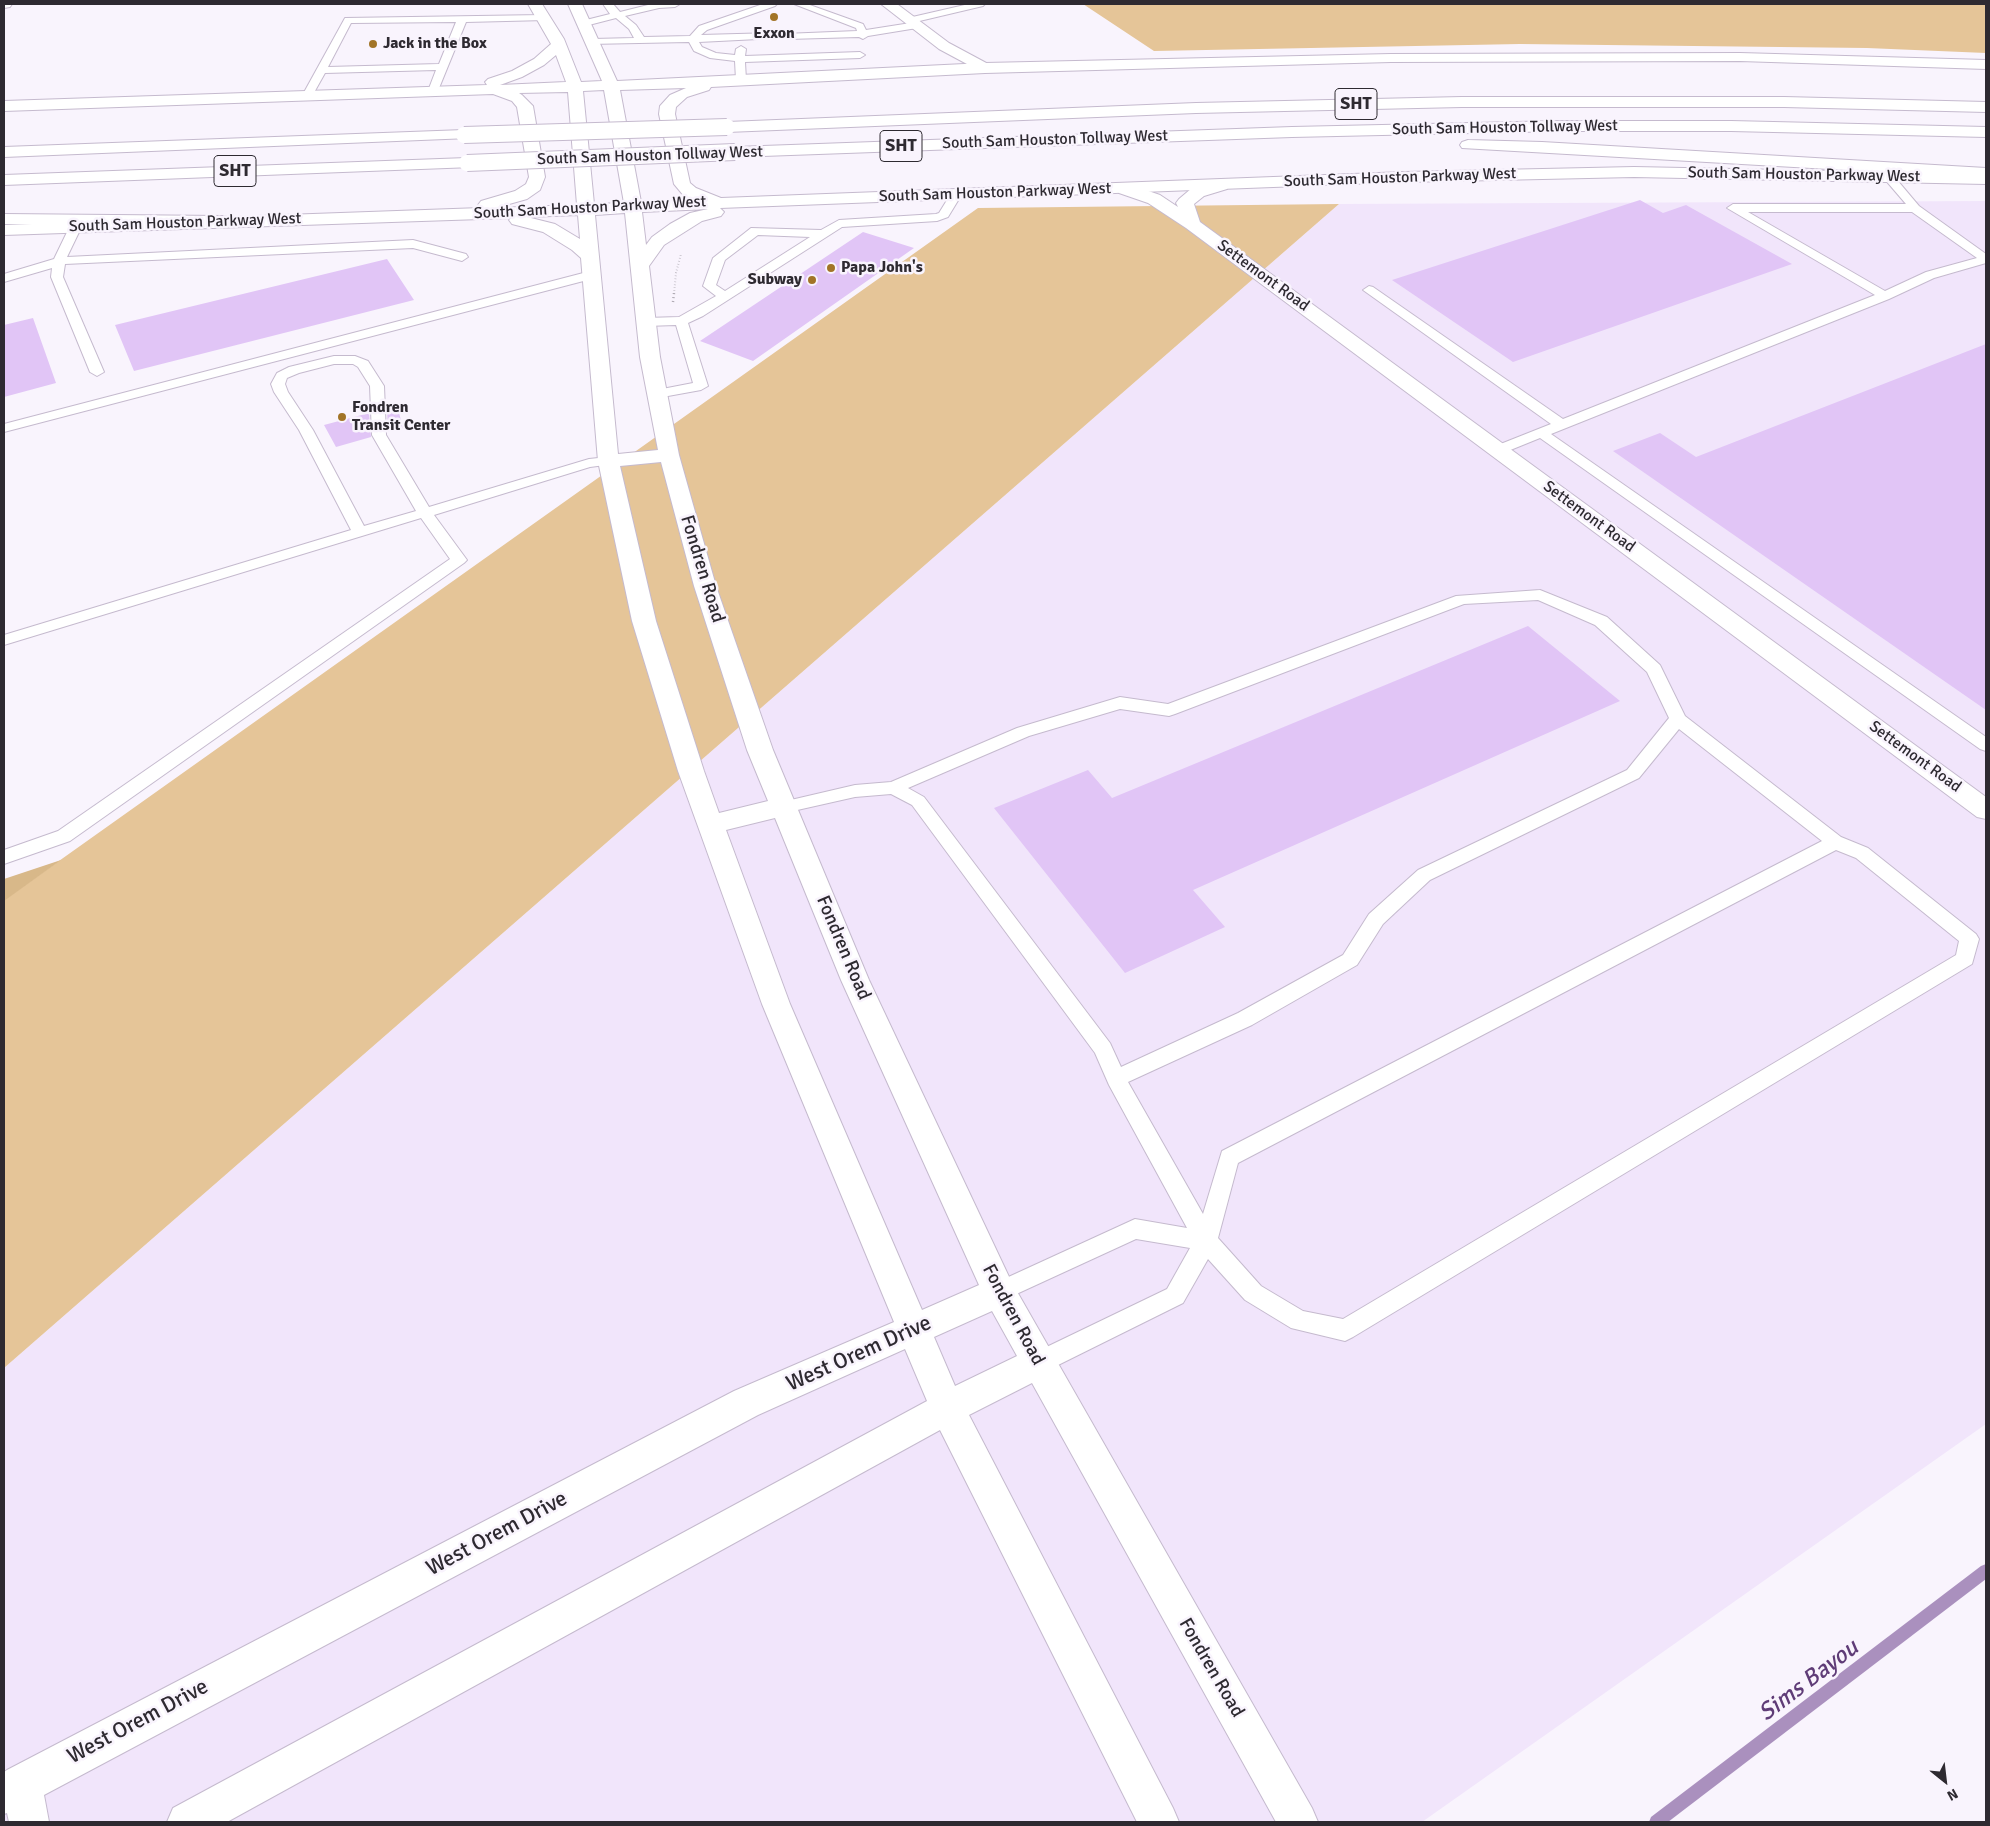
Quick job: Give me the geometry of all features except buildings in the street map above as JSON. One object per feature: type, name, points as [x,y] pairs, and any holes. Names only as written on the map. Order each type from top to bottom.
[{"type":"main road","points":[[535,4],[559,45],[575,86],[608,461],[644,620],[692,771],[776,1004],[947,1408],[1159,1822]]},
{"type":"main road","name":"Fondren Road","points":[[575,4],[611,85],[633,207],[646,322],[668,455],[708,595],[760,750],[855,980],[998,1292],[1298,1822]]},
{"type":"main road","points":[[888,4],[944,46],[985,68]]},
{"type":"main road","points":[[460,90],[517,74],[539,62],[559,45]]},
{"type":"main road","points":[[596,49],[625,68],[647,76],[715,82]]},
{"type":"main road","points":[[4,106],[715,82],[985,68],[1411,58],[1740,57],[1986,64]]},
{"type":"main road","points":[[715,82],[675,98],[668,106],[667,114],[682,184],[690,192],[717,202]]},
{"type":"main road","points":[[455,214],[521,195],[534,186],[537,177],[525,106],[517,98],[494,89]]},
{"type":"main road","points":[[1462,102],[1740,94],[1986,95]]},
{"type":"main road","name":"South Sam Houston Tollway West","points":[[4,152],[1205,108],[1462,102],[1784,102],[1986,107]]},
{"type":"main road","name":"South Sam Houston Tollway West","points":[[4,180],[1292,132],[1562,126],[1802,127],[1986,132]]},
{"type":"main road","points":[[4,137],[100,137],[290,142]]},
{"type":"main road","points":[[1066,139],[1542,147],[1986,173]]},
{"type":"main road","name":"South Sam Houston Parkway West","points":[[4,230],[586,210],[717,202],[1125,189],[1405,177],[1624,172],[1986,179]]},
{"type":"main road","points":[[1192,224],[1185,203],[1198,192],[1222,185]]},
{"type":"main road","name":"Settemont Road","points":[[1125,189],[1154,199],[1192,224],[1985,807]]},
{"type":"main road","points":[[640,266],[658,241],[683,223],[723,210],[770,201]]},
{"type":"main road","points":[[455,214],[524,220],[549,228],[578,246],[590,266]]},
{"type":"main road","points":[[4,219],[222,222]]},
{"type":"main road","points":[[608,461],[668,455]]},
{"type":"main road","points":[[711,824],[784,808]]},
{"type":"main road","name":"West Orem Drive","points":[[12,1789],[746,1403],[998,1292]]},
{"type":"main road","points":[[187,1822],[947,1408],[1038,1363]]},
{"type":"main road","points":[[12,1789],[29,1822]]},
{"type":"lane","points":[[608,4],[614,12],[633,27],[641,41]]},
{"type":"lane","points":[[585,23],[659,5],[675,4]]},
{"type":"lane","points":[[692,39],[703,28],[772,4]]},
{"type":"lane","points":[[799,4],[860,26],[863,34],[857,75]]},
{"type":"lane","points":[[596,49],[641,41],[692,39],[740,47],[763,46],[782,53],[802,45],[824,44],[980,4]]},
{"type":"lane","points":[[307,96],[348,20],[462,19],[495,15],[543,18]]},
{"type":"lane","points":[[433,91],[462,19]]},
{"type":"lane","points":[[692,39],[698,49],[714,56],[740,47],[763,46],[774,36]]},
{"type":"lane","points":[[788,36],[802,45],[824,44],[860,55]]},
{"type":"lane","points":[[740,47],[742,80]]},
{"type":"lane","points":[[322,70],[442,67]]},
{"type":"lane","points":[[1888,176],[1916,208],[1986,259]]},
{"type":"lane","points":[[646,322],[676,321],[698,313],[839,224],[937,217],[944,215],[956,194]]},
{"type":"lane","points":[[1885,296],[1733,208],[1916,208]]},
{"type":"lane","points":[[75,228],[59,261],[57,277],[97,372]]},
{"type":"lane","points":[[725,296],[709,286],[718,258],[755,231],[822,234]]},
{"type":"lane","points":[[4,278],[59,261],[413,244],[462,257]]},
{"type":"lane","points":[[1498,450],[1885,296],[1930,275],[1986,259]]},
{"type":"lane","points":[[4,428],[324,344],[590,266]]},
{"type":"lane","points":[[1369,290],[1562,426]]},
{"type":"lane","points":[[657,394],[701,386],[676,321]]},
{"type":"lane","points":[[324,344],[334,360]]},
{"type":"lane","points":[[4,857],[64,836],[459,560],[425,513],[379,435],[377,386],[363,364],[356,360],[334,360],[294,370],[282,376],[278,384],[280,392],[306,430],[360,533]]},
{"type":"lane","points":[[1542,433],[1986,745]]},
{"type":"lane","points":[[4,640],[589,463],[608,461]]},
{"type":"lane","points":[[784,808],[854,791],[893,788],[1023,732],[1120,703],[1169,710],[1462,599],[1540,595],[1601,621],[1654,669],[1678,719],[1834,842],[1862,852],[1969,938],[1965,959],[1345,1330],[1300,1321],[1253,1293],[1206,1241],[1116,1079],[1103,1049],[918,800],[893,788]]},
{"type":"lane","points":[[1116,1079],[1245,1019],[1350,960],[1376,919],[1424,875],[1633,774],[1678,719]]},
{"type":"lane","points":[[1038,1363],[1175,1296],[1206,1241],[1229,1156],[1834,842]]},
{"type":"lane","points":[[998,1292],[1135,1229],[1206,1241]]},
{"type":"path","points":[[676,321],[676,273],[681,254]]},
{"type":"shaded area","points":[[1083,4],[1986,4],[1986,53],[1867,48],[1520,44],[1154,51]]},
{"type":"shaded area","points":[[1986,201],[1986,1424],[1422,1822],[4,1822],[4,1368],[1339,204]]},
{"type":"shaded area","points":[[1339,204],[4,1368],[4,900],[978,208]]},
{"type":"shaded area","points":[[61,860],[4,901],[4,879]]},
{"type":"waterway","name":"Sims Bayou","points":[[1656,1822],[1986,1571]]},
{"type":"place","name":"Exxon","points":[[774,17]]},
{"type":"place","name":"Jack in the Box","points":[[373,44]]},
{"type":"place","name":"Papa John's","points":[[831,268]]},
{"type":"place","name":"Subway","points":[[812,280]]},
{"type":"place","name":"Fondren Transit Center","points":[[342,417]]}]
